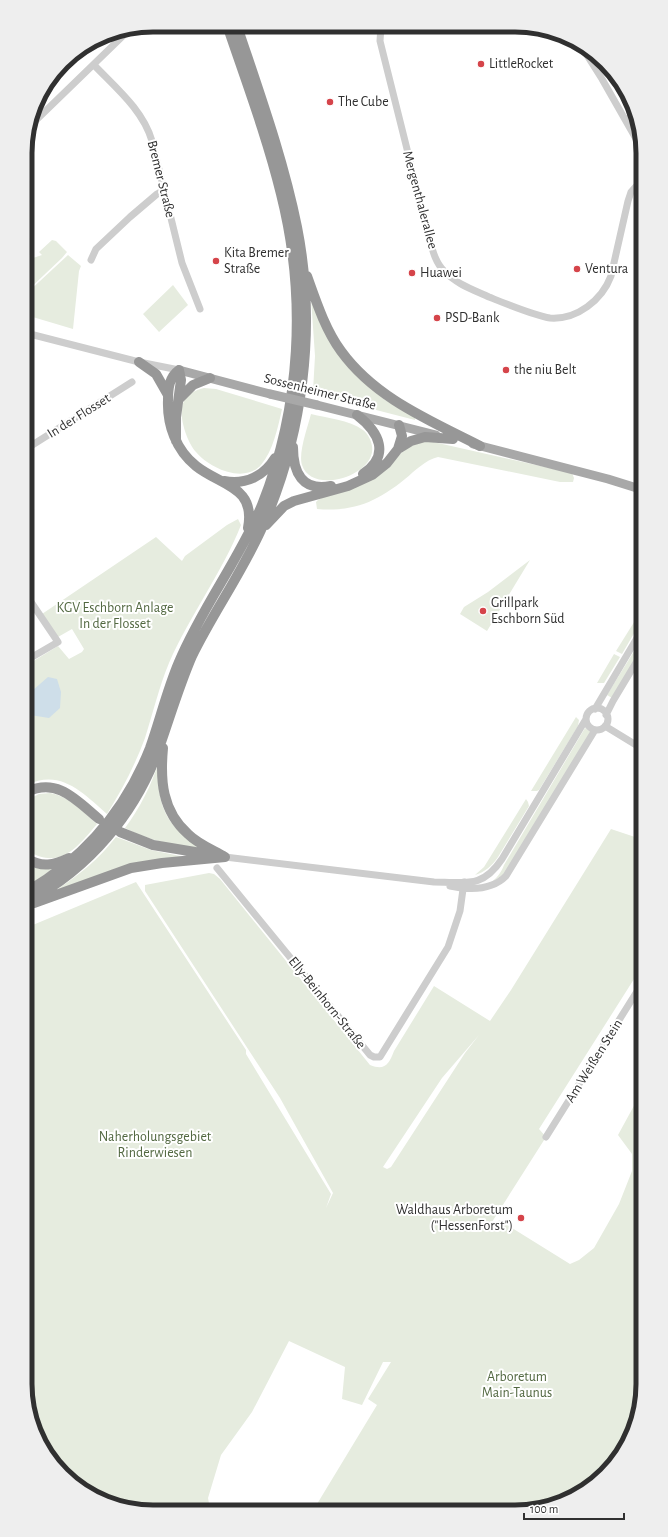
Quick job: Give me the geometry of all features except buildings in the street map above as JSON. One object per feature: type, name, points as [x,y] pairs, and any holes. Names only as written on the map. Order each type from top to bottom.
[{"type":"highway","points":[[32,888],[80,854],[108,823],[134,784],[151,745],[183,652],[245,541],[262,505],[280,450],[288,418],[295,365],[297,303],[294,266],[281,194],[256,112],[229,32]]},
{"type":"highway","points":[[32,898],[67,876],[86,860],[111,833],[129,809],[142,788],[154,762],[182,680],[192,656],[261,531],[280,478],[292,438],[302,389],[305,347],[305,295],[303,265],[298,228],[283,169],[239,32]]},
{"type":"highway","points":[[303,265],[316,301],[333,337],[341,351],[361,374],[387,396],[415,413],[480,446]]},
{"type":"highway","points":[[139,362],[156,374],[168,395]]},
{"type":"highway","points":[[179,370],[172,377],[168,395],[170,422],[176,440],[185,455],[196,466],[209,475],[235,488],[242,496],[248,505],[250,519],[245,541]]},
{"type":"highway","points":[[176,440],[176,423],[181,380],[179,370]]},
{"type":"highway","points":[[179,399],[193,385],[210,378]]},
{"type":"highway","points":[[292,438],[294,463],[298,475],[302,480],[314,486],[328,487],[353,479],[369,470],[374,464],[378,458],[379,446],[375,433],[371,427],[357,415]]},
{"type":"highway","points":[[398,449],[402,436],[399,425]]},
{"type":"highway","points":[[261,531],[276,513],[288,503],[363,480],[387,463],[398,449],[405,444],[418,438],[434,437],[452,439]]},
{"type":"highway","points":[[223,481],[234,482],[251,479],[258,476],[268,468],[280,450]]},
{"type":"highway","points":[[163,736],[161,774],[162,787],[167,804],[173,816],[187,834],[225,857]]},
{"type":"highway","points":[[32,791],[44,787],[60,789],[69,794],[99,819]]},
{"type":"highway","points":[[120,832],[137,840],[157,846],[225,857]]},
{"type":"highway","points":[[32,861],[39,864],[56,864],[80,854]]},
{"type":"highway","points":[[32,904],[131,868],[162,863],[225,857]]},
{"type":"main road","name":"Sossenheimer Straße","points":[[179,370],[270,394],[399,425],[608,479],[636,488]]},
{"type":"main road","name":"Sossenheimer Straße","points":[[608,479],[636,483]]},
{"type":"street","name":"Mergenthalerallee","points":[[381,32],[380,41],[430,241],[439,265],[444,272],[458,282],[503,303],[545,317],[560,318],[586,308],[593,303],[607,286],[611,276],[628,201],[631,192],[636,186]]},
{"type":"street","points":[[37,119],[123,36]]},
{"type":"street","points":[[588,56],[635,137]]},
{"type":"street","name":"Bremer Straße","points":[[94,65],[132,104],[146,125],[152,141],[182,263],[200,309]]},
{"type":"street","points":[[626,121],[630,117]]},
{"type":"street","points":[[91,260],[96,249],[130,217],[157,194],[164,190]]},
{"type":"street","name":"Sossenheimer Straße","points":[[32,335],[139,362],[179,370]]},
{"type":"street","name":"In der Flosset","points":[[32,445],[132,382]]},
{"type":"street","points":[[32,603],[58,642],[32,657]]},
{"type":"street","points":[[464,885],[482,880],[491,874],[497,867],[538,801],[586,719],[588,713],[594,709],[636,640]]},
{"type":"street","points":[[586,719],[588,725],[595,730],[601,729],[605,726],[607,720],[606,715],[636,663]]},
{"type":"street","points":[[594,709],[600,709],[606,715]]},
{"type":"street","points":[[605,726],[636,745]]},
{"type":"street","points":[[225,857],[488,887],[500,882],[506,876],[595,730]]},
{"type":"street","name":"Elly-Beinhorn-Straße","points":[[217,868],[370,1055],[374,1057],[380,1057],[448,947],[457,925],[464,885]]},
{"type":"street","name":"Am Weißen Stein","points":[[546,1137],[636,993]]},
{"type":"green space","points":[[52,240],[56,241],[67,252],[32,286],[32,259],[42,255],[39,252]]},
{"type":"green space","points":[[68,255],[81,266],[79,271],[73,329],[32,317],[32,288]]},
{"type":"green space","points":[[173,285],[188,305],[159,332],[143,314]]},
{"type":"green space","points":[[311,298],[359,378],[385,400],[415,417],[415,420],[314,394],[315,356]]},
{"type":"green space","points":[[204,388],[216,389],[282,409],[269,453],[261,465],[254,471],[236,473],[227,472],[218,468],[202,458],[189,442],[182,420],[182,407],[184,401],[190,394]]},
{"type":"green space","points":[[311,414],[345,422],[363,430],[369,437],[372,446],[371,456],[365,466],[355,473],[343,478],[330,480],[318,479],[308,474],[302,465],[301,454]]},
{"type":"green space","points":[[429,441],[572,473],[574,478],[573,482],[560,482],[438,457],[424,463],[395,487],[364,504],[342,509],[317,509],[316,502],[318,500],[398,456],[412,446],[420,442]]},
{"type":"green space","name":"KGV Eschborn Anlage In der Flosset","points":[[238,519],[241,525],[225,560],[177,645],[162,681],[141,748],[128,777],[107,814],[81,792],[61,781],[51,780],[32,783],[32,662],[58,646],[69,659],[82,652],[84,649],[72,629],[58,637],[42,614],[156,537],[182,561],[185,556],[227,525]]},
{"type":"green space","points":[[530,560],[487,631],[460,614],[464,607],[488,592]]},
{"type":"green space","points":[[636,619],[636,630],[622,654],[616,651]]},
{"type":"green space","points":[[636,648],[636,659],[612,698],[607,695]]},
{"type":"green space","points":[[614,654],[620,657],[604,683],[597,683]]},
{"type":"green space","points":[[576,717],[579,720],[578,726],[539,790],[531,791]]},
{"type":"green space","points":[[585,728],[591,732],[504,874],[489,884],[501,871]]},
{"type":"green space","points":[[159,761],[159,791],[168,818],[184,836],[207,850],[155,840],[125,828],[145,796]]},
{"type":"green space","points":[[50,793],[63,797],[70,801],[97,824],[75,848],[67,854],[49,858],[32,853],[32,798],[39,794]]},
{"type":"green space","points":[[526,799],[529,806],[498,857],[488,868],[475,875],[484,867]]},
{"type":"green space","points":[[611,829],[636,837],[636,976],[539,1129],[546,1137],[492,1222],[497,1225],[499,1220],[570,1264],[579,1260],[594,1248],[619,1204],[632,1171],[632,1154],[618,1135],[636,1102],[636,1392],[632,1415],[627,1430],[620,1445],[601,1470],[569,1493],[546,1501],[531,1504],[316,1505],[377,1405],[368,1399],[391,1362],[383,1362],[362,1405],[342,1399],[345,1367],[289,1341],[252,1412],[221,1455],[208,1498],[209,1505],[153,1505],[129,1503],[99,1493],[73,1475],[57,1458],[48,1445],[36,1415],[33,1400],[32,925],[136,882],[246,1050],[246,1054],[331,1194],[326,1208],[333,1193],[280,1098],[145,891],[145,885],[209,873],[214,874],[220,879],[370,1065],[375,1067],[383,1067],[388,1063],[434,986],[490,1021],[511,990]],"holes":[[[479,1035],[465,1053],[391,1167],[387,1169],[383,1167],[442,1078]]]},
{"type":"green space","points":[[116,837],[151,850],[185,857],[55,891],[88,867]]},
{"type":"green space","points":[[56,866],[32,883],[32,867],[48,868]]},
{"type":"shaded area","points":[[48,677],[57,679],[61,692],[60,708],[49,718],[32,715],[32,691]]},
{"type":"place","name":"LittleRocket","points":[[481,64]]},
{"type":"place","name":"The Cube","points":[[330,102]]},
{"type":"place","name":"Kita Bremer Straße","points":[[216,261]]},
{"type":"place","name":"Ventura","points":[[577,269]]},
{"type":"place","name":"Huawei","points":[[412,273]]},
{"type":"place","name":"PSD-Bank","points":[[437,318]]},
{"type":"place","name":"the niu Belt","points":[[506,370]]},
{"type":"place","name":"Grillpark Eschborn Süd","points":[[483,611]]},
{"type":"place","name":"Waldhaus Arboretum (\"HessenForst\")","points":[[521,1218]]},
{"type":"park label","name":"Naherholungsgebiet Rinderwiesen","points":[[155,1146]]},
{"type":"park label","name":"Arboretum Main-Taunus","points":[[517,1386]]}]
